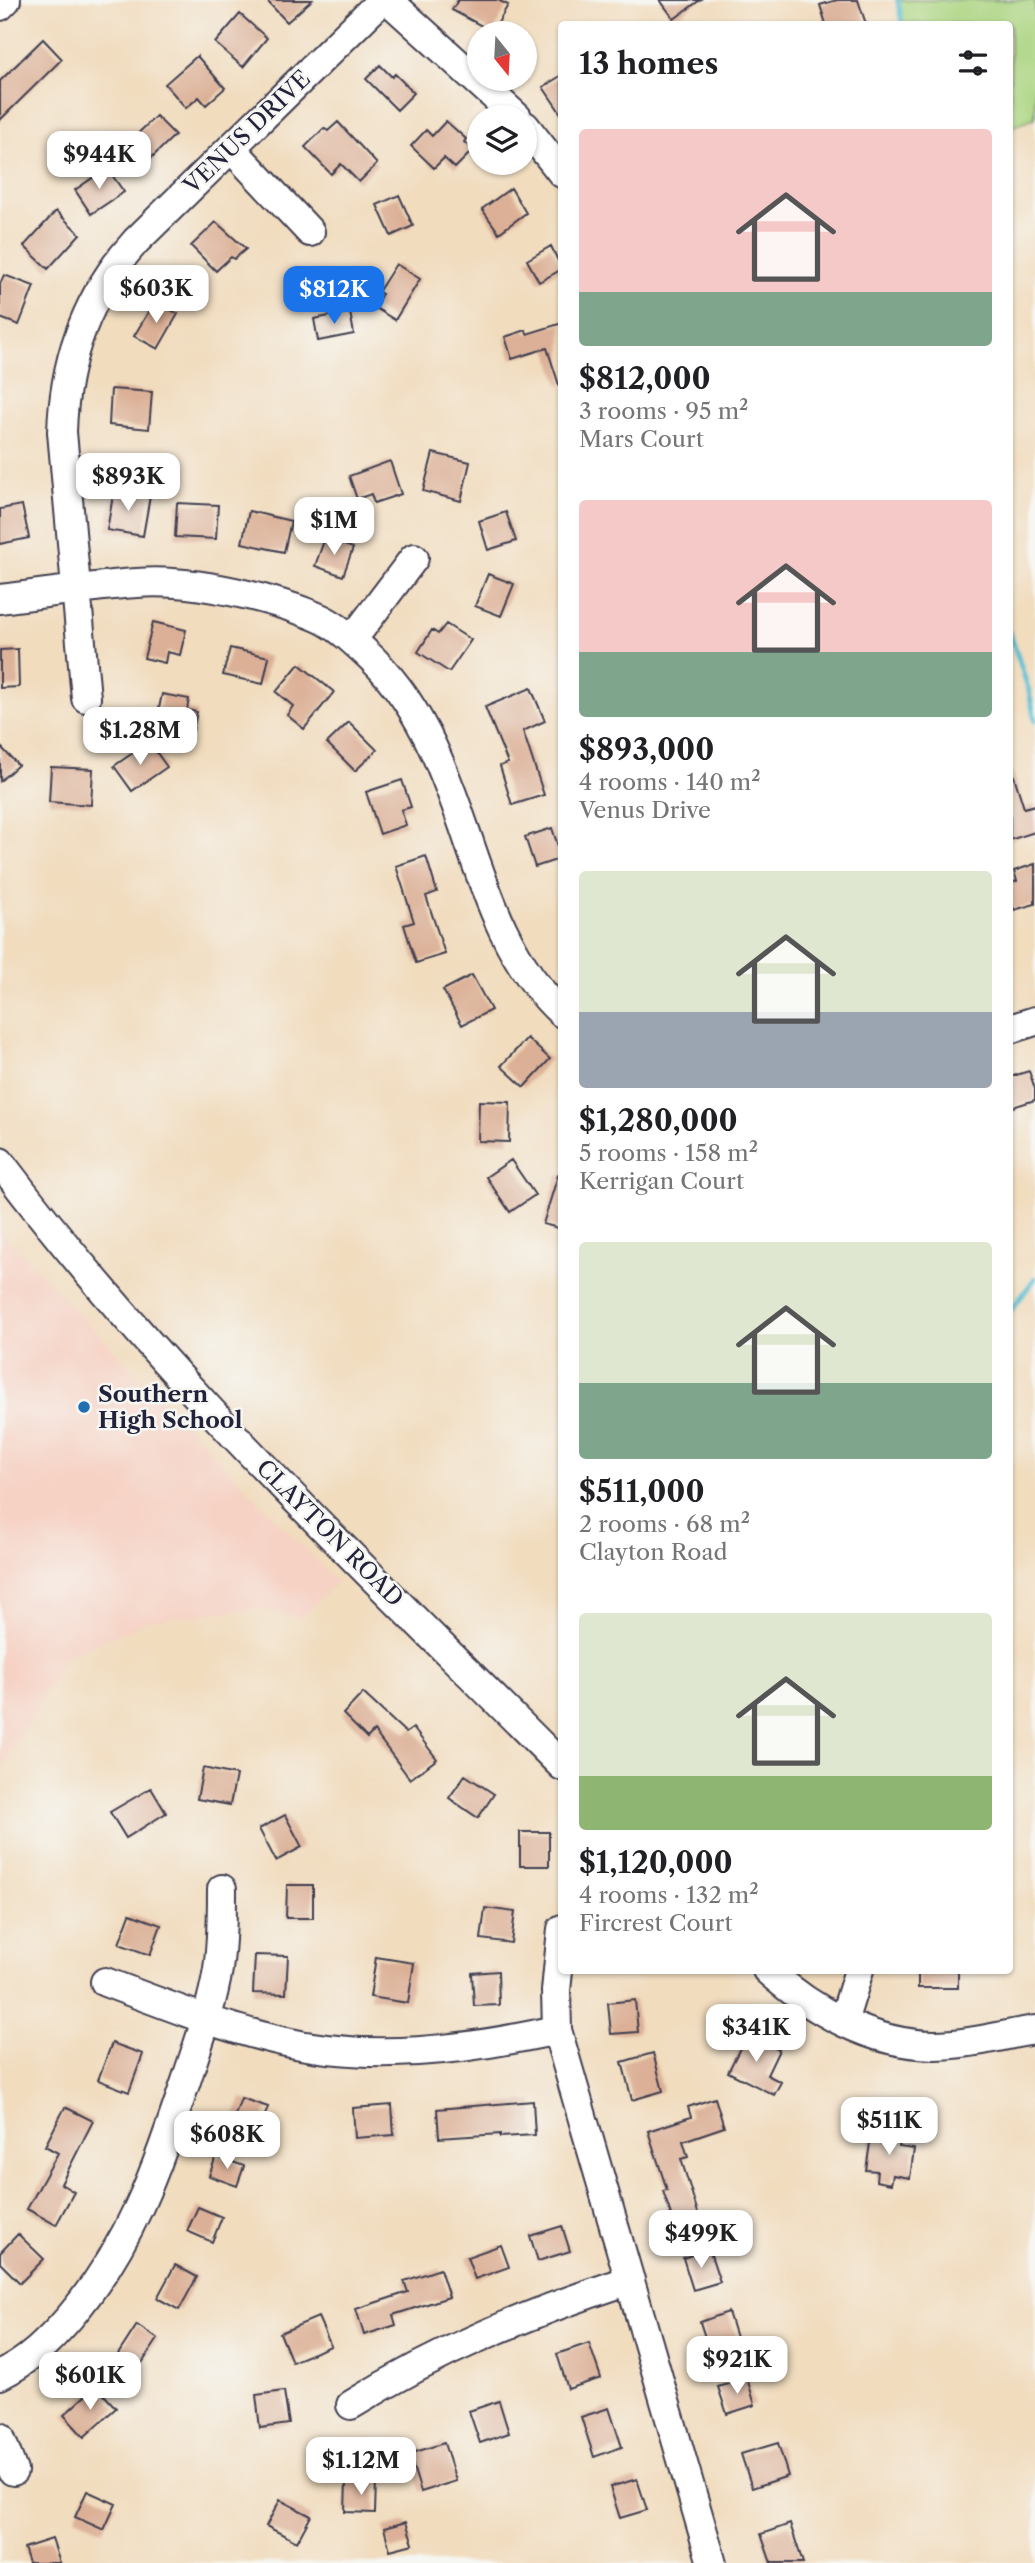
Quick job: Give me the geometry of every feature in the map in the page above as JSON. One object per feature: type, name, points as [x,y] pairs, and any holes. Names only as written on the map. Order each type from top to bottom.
[{"type":"street","points":[[0,6],[6,0]]},
{"type":"street","name":"VENUS DRIVE","points":[[86,698],[62,432],[65,388],[81,328],[102,285],[124,254],[382,0]]},
{"type":"street","points":[[388,0],[416,28],[506,105]]},
{"type":"street","points":[[537,141],[558,168]]},
{"type":"street","points":[[231,148],[310,232]]},
{"type":"street","points":[[352,640],[414,558]]},
{"type":"street","points":[[0,599],[138,583],[191,585],[274,601],[312,615],[339,629],[389,676],[422,724],[493,909],[538,988],[558,1009]]},
{"type":"street","points":[[1013,1027],[1035,1021]]},
{"type":"street","name":"CLAYTON ROAD","points":[[0,1162],[75,1259],[180,1379],[558,1762]]},
{"type":"street","points":[[0,2375],[29,2358],[52,2337],[83,2301],[114,2257],[138,2214],[156,2171],[206,2019],[218,1970],[222,1933],[222,1889]]},
{"type":"street","points":[[558,1970],[558,2030],[712,2563]]},
{"type":"street","points":[[771,1974],[805,2001],[843,2022],[893,2040],[934,2045],[1035,2030]]},
{"type":"street","points":[[843,2022],[858,1974]]},
{"type":"street","points":[[105,1982],[206,2019],[279,2041],[328,2049],[374,2053],[428,2052],[558,2030]]},
{"type":"street","points":[[351,2405],[435,2357],[489,2331],[552,2305],[630,2280]]},
{"type":"street","points":[[0,2437],[13,2471]]},
{"type":"shaded area","name":"Southern High School","points":[[0,1231],[337,1582],[302,1618],[258,1608],[150,1620],[66,1657],[0,1772]]},
{"type":"green space","points":[[896,0],[1035,0],[1035,118],[1013,126],[1013,21],[903,21]]},
{"type":"building","points":[[266,0],[312,0],[287,22]]},
{"type":"building","points":[[458,0],[498,0],[508,5],[499,21],[472,21],[452,10]]},
{"type":"building","points":[[660,0],[700,0],[674,19]]},
{"type":"building","points":[[837,0],[858,0],[865,21],[825,21],[820,5]]},
{"type":"building","points":[[240,14],[267,38],[243,67],[215,43]]},
{"type":"building","points":[[43,39],[62,59],[0,120],[0,81]]},
{"type":"building","points":[[197,56],[225,88],[206,105],[199,97],[186,108],[165,84]]},
{"type":"building","points":[[380,65],[392,77],[395,74],[414,93],[397,110],[366,79]]},
{"type":"building","points":[[558,78],[558,109],[543,87]]},
{"type":"building","points":[[156,116],[175,135],[145,164],[126,145]]},
{"type":"building","points":[[446,121],[466,139],[464,142],[467,145],[467,156],[455,168],[444,158],[434,168],[411,146],[426,130],[432,136]]},
{"type":"building","points":[[338,122],[377,164],[359,182],[341,164],[331,174],[305,147],[324,128],[328,131]]},
{"type":"building","points":[[107,168],[124,192],[91,214],[75,190]]},
{"type":"building","points":[[511,188],[526,213],[499,233],[482,209]]},
{"type":"building","points":[[399,195],[413,226],[391,236],[377,205]]},
{"type":"building","points":[[56,211],[80,234],[48,269],[24,246]]},
{"type":"building","points":[[216,222],[246,249],[234,259],[231,257],[216,271],[191,246]]},
{"type":"building","points":[[551,246],[558,261],[558,271],[539,282],[527,260]]},
{"type":"building","points":[[396,264],[420,279],[395,320],[374,307],[382,294],[378,292]]},
{"type":"building","points":[[4,275],[34,286],[19,325],[0,318],[0,284]]},
{"type":"building","points":[[155,301],[178,314],[158,349],[134,336]]},
{"type":"building","points":[[350,312],[354,334],[318,341],[314,319]]},
{"type":"building","points":[[558,324],[558,382],[547,348],[512,359],[505,337],[526,330],[527,334]]},
{"type":"building","points":[[111,389],[152,392],[149,429],[109,425]]},
{"type":"building","points":[[433,453],[470,462],[461,501],[423,491]]},
{"type":"building","points":[[390,461],[401,494],[374,503],[371,494],[357,499],[349,476]]},
{"type":"building","points":[[114,490],[150,496],[143,536],[107,530]]},
{"type":"building","points":[[177,503],[218,505],[216,539],[175,537]]},
{"type":"building","points":[[22,505],[29,538],[0,544],[0,509]]},
{"type":"building","points":[[249,511],[291,521],[284,552],[242,543]]},
{"type":"building","points":[[506,512],[516,541],[488,550],[479,521]]},
{"type":"building","points":[[325,538],[353,548],[343,576],[315,566]]},
{"type":"building","points":[[488,574],[514,584],[501,616],[475,606]]},
{"type":"building","points":[[153,622],[186,630],[180,655],[167,652],[165,663],[144,658]]},
{"type":"building","points":[[446,624],[471,640],[449,672],[418,652],[432,630],[438,634]]},
{"type":"building","points":[[230,648],[269,657],[263,684],[223,675]]},
{"type":"building","points":[[18,649],[19,687],[0,688],[0,650]]},
{"type":"building","points":[[299,664],[334,692],[304,729],[287,715],[293,706],[276,692]]},
{"type":"building","points":[[531,688],[545,721],[523,731],[544,795],[512,805],[500,766],[508,763],[485,707]]},
{"type":"building","points":[[162,694],[189,699],[187,710],[197,712],[193,731],[156,723]]},
{"type":"building","points":[[349,722],[377,750],[355,771],[327,743]]},
{"type":"building","points":[[149,742],[167,767],[132,791],[114,766]]},
{"type":"building","points":[[0,746],[18,765],[0,781]]},
{"type":"building","points":[[51,767],[93,769],[91,805],[49,802]]},
{"type":"building","points":[[1013,773],[1024,808],[1035,805],[1035,832],[1013,839]]},
{"type":"building","points":[[402,780],[411,807],[401,810],[406,825],[380,834],[366,792]]},
{"type":"building","points":[[552,828],[558,846],[558,859],[535,867],[525,837]]},
{"type":"building","points":[[426,856],[437,892],[426,896],[445,954],[416,963],[404,925],[414,922],[396,866]]},
{"type":"building","points":[[1035,864],[1035,904],[1014,910],[1013,882],[1017,881],[1014,871]]},
{"type":"building","points":[[472,975],[491,1010],[462,1025],[443,990]]},
{"type":"building","points":[[527,1038],[550,1059],[524,1087],[501,1066]]},
{"type":"building","points":[[1029,1071],[1035,1089],[1035,1100],[1013,1107],[1013,1076]]},
{"type":"building","points":[[479,1101],[510,1102],[509,1142],[478,1141]]},
{"type":"building","points":[[511,1160],[535,1195],[510,1212],[486,1177]]},
{"type":"building","points":[[558,1175],[558,1228],[543,1224]]},
{"type":"building","points":[[363,1693],[406,1733],[413,1728],[437,1759],[410,1779],[374,1731],[367,1738],[343,1714]]},
{"type":"building","points":[[203,1768],[236,1775],[230,1805],[197,1799]]},
{"type":"building","points":[[465,1775],[494,1794],[478,1818],[449,1798]]},
{"type":"building","points":[[151,1788],[166,1813],[126,1838],[110,1812]]},
{"type":"building","points":[[285,1815],[302,1847],[276,1861],[259,1829]]},
{"type":"building","points":[[520,1832],[549,1832],[549,1866],[520,1866]]},
{"type":"building","points":[[287,1885],[313,1885],[313,1918],[286,1918]]},
{"type":"building","points":[[485,1908],[515,1912],[511,1943],[481,1939]]},
{"type":"building","points":[[130,1914],[161,1925],[150,1955],[119,1944]]},
{"type":"building","points":[[255,1955],[288,1956],[286,1994],[253,1993]]},
{"type":"building","points":[[376,1957],[414,1963],[408,2003],[370,1997]]},
{"type":"building","points":[[498,1971],[499,2005],[474,2006],[472,1973]]},
{"type":"building","points":[[918,1974],[958,1974],[958,1988],[918,1988]]},
{"type":"building","points":[[635,2000],[638,2032],[611,2034],[608,2003]]},
{"type":"building","points":[[747,2034],[779,2050],[767,2075],[781,2082],[774,2095],[728,2072]]},
{"type":"building","points":[[112,2043],[143,2054],[129,2092],[98,2080]]},
{"type":"building","points":[[653,2053],[663,2091],[632,2100],[622,2062]]},
{"type":"building","points":[[241,2098],[268,2107],[260,2130],[233,2121]]},
{"type":"building","points":[[715,2098],[724,2127],[683,2141],[688,2157],[681,2159],[699,2216],[674,2224],[663,2191],[667,2190],[648,2131],[691,2117],[688,2107]]},
{"type":"building","points":[[533,2101],[535,2135],[439,2138],[437,2109]]},
{"type":"building","points":[[392,2105],[394,2135],[355,2138],[353,2108]]},
{"type":"building","points":[[65,2107],[93,2121],[61,2184],[74,2192],[56,2225],[27,2209],[58,2153],[45,2146]]},
{"type":"building","points":[[872,2130],[901,2134],[899,2147],[914,2149],[910,2178],[893,2175],[891,2184],[876,2181],[877,2171],[866,2170]]},
{"type":"building","points":[[216,2156],[244,2166],[237,2186],[209,2176]]},
{"type":"building","points":[[198,2207],[222,2217],[212,2242],[187,2231]]},
{"type":"building","points":[[562,2226],[570,2251],[538,2261],[530,2236]]},
{"type":"building","points":[[18,2234],[44,2259],[20,2283],[0,2263],[0,2253]]},
{"type":"building","points":[[501,2245],[509,2267],[475,2279],[467,2257]]},
{"type":"building","points":[[709,2249],[720,2282],[693,2290],[683,2258]]},
{"type":"building","points":[[175,2265],[197,2277],[179,2310],[157,2298]]},
{"type":"building","points":[[440,2269],[449,2297],[393,2315],[396,2325],[364,2335],[356,2309],[408,2292],[404,2281]]},
{"type":"building","points":[[728,2312],[739,2347],[711,2356],[700,2322]]},
{"type":"building","points":[[318,2317],[331,2346],[292,2362],[280,2333]]},
{"type":"building","points":[[137,2325],[158,2339],[138,2369],[117,2356]]},
{"type":"building","points":[[589,2343],[601,2378],[568,2389],[557,2354]]},
{"type":"building","points":[[747,2378],[755,2405],[727,2414],[718,2387]]},
{"type":"building","points":[[96,2386],[116,2408],[84,2437],[64,2415]]},
{"type":"building","points":[[284,2391],[289,2424],[260,2428],[256,2395]]},
{"type":"building","points":[[499,2401],[509,2433],[480,2443],[469,2411]]},
{"type":"building","points":[[609,2408],[622,2447],[594,2457],[581,2417]]},
{"type":"building","points":[[444,2443],[456,2481],[421,2492],[409,2454]]},
{"type":"building","points":[[778,2443],[788,2476],[752,2488],[741,2454]]},
{"type":"building","points":[[637,2479],[647,2510],[620,2518],[610,2487]]},
{"type":"building","points":[[346,2481],[376,2481],[375,2513],[345,2512]]},
{"type":"building","points":[[87,2491],[116,2504],[104,2530],[75,2517]]},
{"type":"building","points":[[280,2500],[311,2516],[297,2542],[266,2526]]},
{"type":"building","points":[[406,2522],[413,2544],[390,2550],[384,2528]]},
{"type":"building","points":[[790,2524],[803,2563],[771,2563],[761,2534]]},
{"type":"building","points":[[52,2539],[60,2563],[29,2563],[24,2548]]},
{"type":"waterway","points":[[898,0],[902,21]]},
{"type":"waterway","points":[[1013,642],[1029,691],[1035,721]]},
{"type":"waterway","points":[[1013,1308],[1035,1278]]},
{"type":"place","name":"Southern High School","points":[[84,1407]]}]
